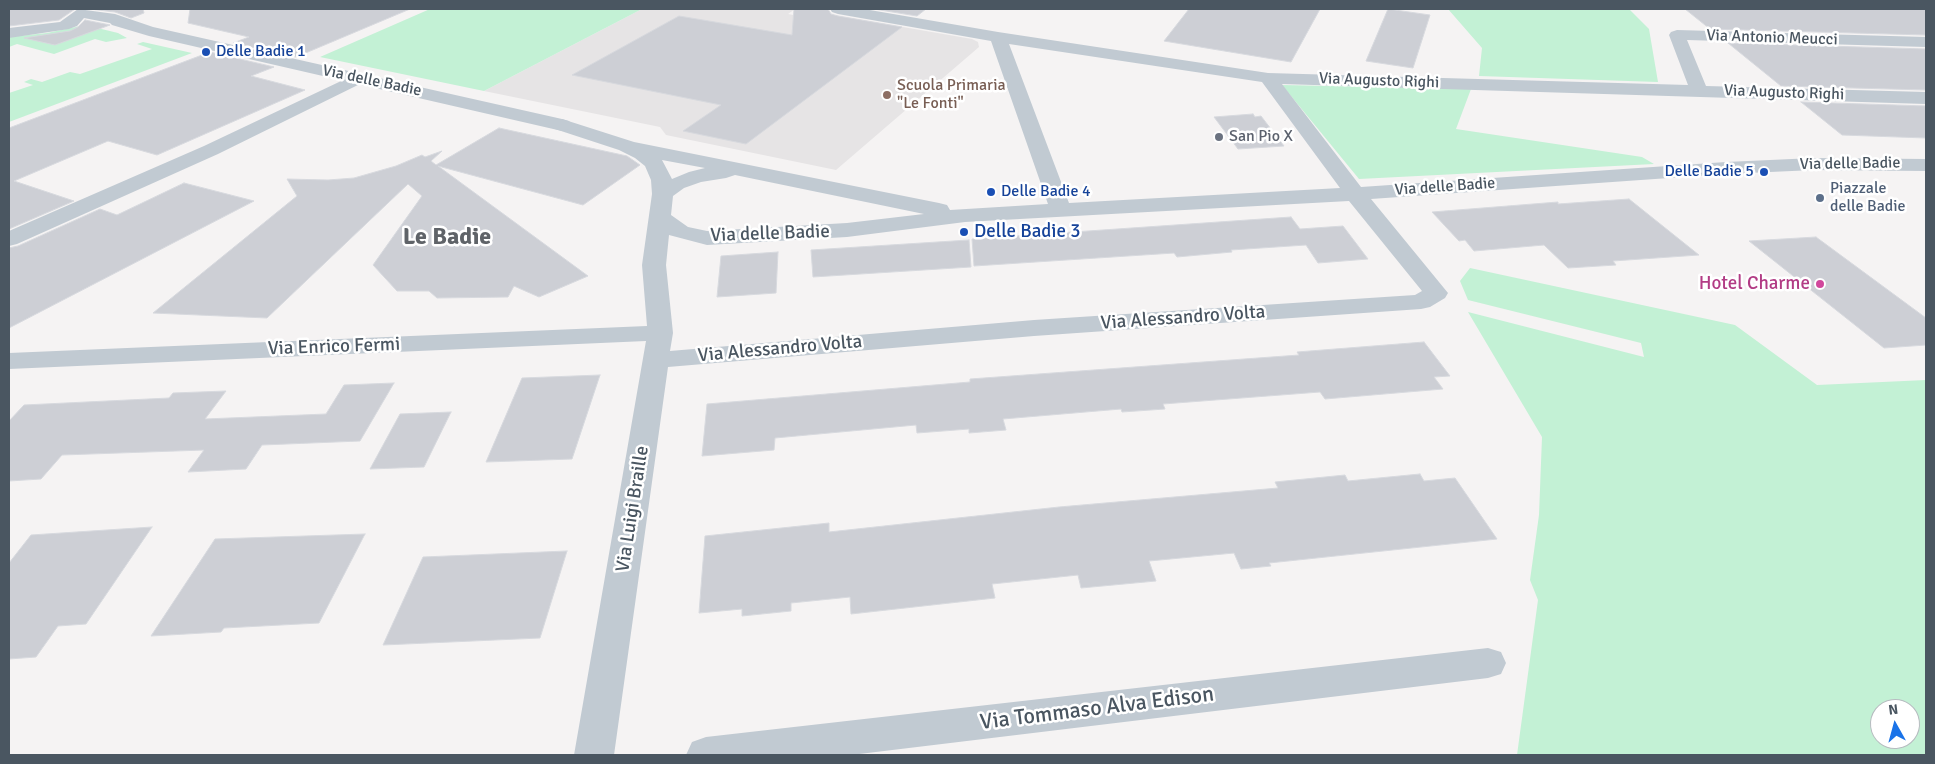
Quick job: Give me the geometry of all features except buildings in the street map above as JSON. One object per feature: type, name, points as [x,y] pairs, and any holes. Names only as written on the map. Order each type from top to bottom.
[{"type":"street","name":"Via Augusto Righi","points":[[838,9],[998,37],[1268,78],[1926,98]]},
{"type":"street","points":[[9,33],[28,25],[42,12]]},
{"type":"street","name":"Via delle Badie","points":[[28,25],[52,28],[76,15],[118,22],[562,125],[626,146],[965,215]]},
{"type":"street","points":[[9,26],[28,25]]},
{"type":"street","name":"Via Antonio Meucci","points":[[1699,91],[1677,35],[1926,42]]},
{"type":"street","points":[[998,37],[1061,210]]},
{"type":"street","points":[[9,239],[212,150],[358,78]]},
{"type":"street","name":"Via Alessandro Volta","points":[[658,346],[1024,329],[1422,302],[1436,293],[1355,194],[1268,78]]},
{"type":"street","name":"Via delle Badie","points":[[626,146],[654,163],[662,180],[661,205],[668,224],[680,232],[707,238],[847,230],[965,215],[1355,194],[1726,168],[1814,164],[1926,164]]},
{"type":"street","name":"Via delle Badie","points":[[661,205],[677,184],[696,176],[715,172],[758,172]]},
{"type":"street","name":"Via delle Badie","points":[[847,230],[870,216],[871,208],[867,200],[861,195]]},
{"type":"street","name":"Via Luigi Braille","points":[[594,755],[658,346],[655,261],[661,205]]},
{"type":"street","points":[[655,261],[666,248],[707,238]]},
{"type":"street","name":"Via Enrico Fermi","points":[[9,361],[658,346]]},
{"type":"street","name":"Via Tommaso Alva Edison","points":[[706,755],[1488,663]]},
{"type":"shaded area","points":[[642,9],[795,9],[788,14],[819,20],[828,14],[972,39],[978,42],[979,47],[836,170],[666,135],[660,127],[484,91]]},
{"type":"green space","points":[[430,9],[642,9],[484,91],[320,57]]},
{"type":"green space","points":[[1448,9],[1629,9],[1649,29],[1658,82],[1479,76],[1482,48]]},
{"type":"green space","points":[[85,25],[118,33],[127,38],[106,42],[95,39],[54,54],[17,44],[9,47],[9,37],[47,33]]},
{"type":"green space","points":[[143,42],[192,53],[9,122],[9,93],[33,85],[24,82],[31,79],[42,82],[70,72],[80,74],[152,49],[137,44]]},
{"type":"green space","points":[[1282,85],[1471,89],[1456,129],[1642,157],[1654,164],[1359,179]]},
{"type":"green space","points":[[1470,268],[1735,325],[1817,385],[1926,380],[1926,755],[1517,755],[1538,600],[1530,580],[1539,515],[1542,437],[1468,312],[1644,357],[1641,343],[1468,300],[1460,281]]},
{"type":"place","name":"Delle Badie 1","points":[[206,52]]},
{"type":"place","name":"Scuola Primaria \"Le Fonti\"","points":[[887,95]]},
{"type":"place","name":"San Pio X","points":[[1219,137]]},
{"type":"place","name":"Delle Badie 5","points":[[1764,172]]},
{"type":"place","name":"Delle Badie 4","points":[[991,192]]},
{"type":"place","name":"Piazzale delle Badie","points":[[1820,198]]},
{"type":"place","name":"Delle Badie 3","points":[[964,232]]},
{"type":"place","name":"Hotel Charme","points":[[1820,284]]},
{"type":"district","name":"Le Badie","points":[[447,238]]}]
